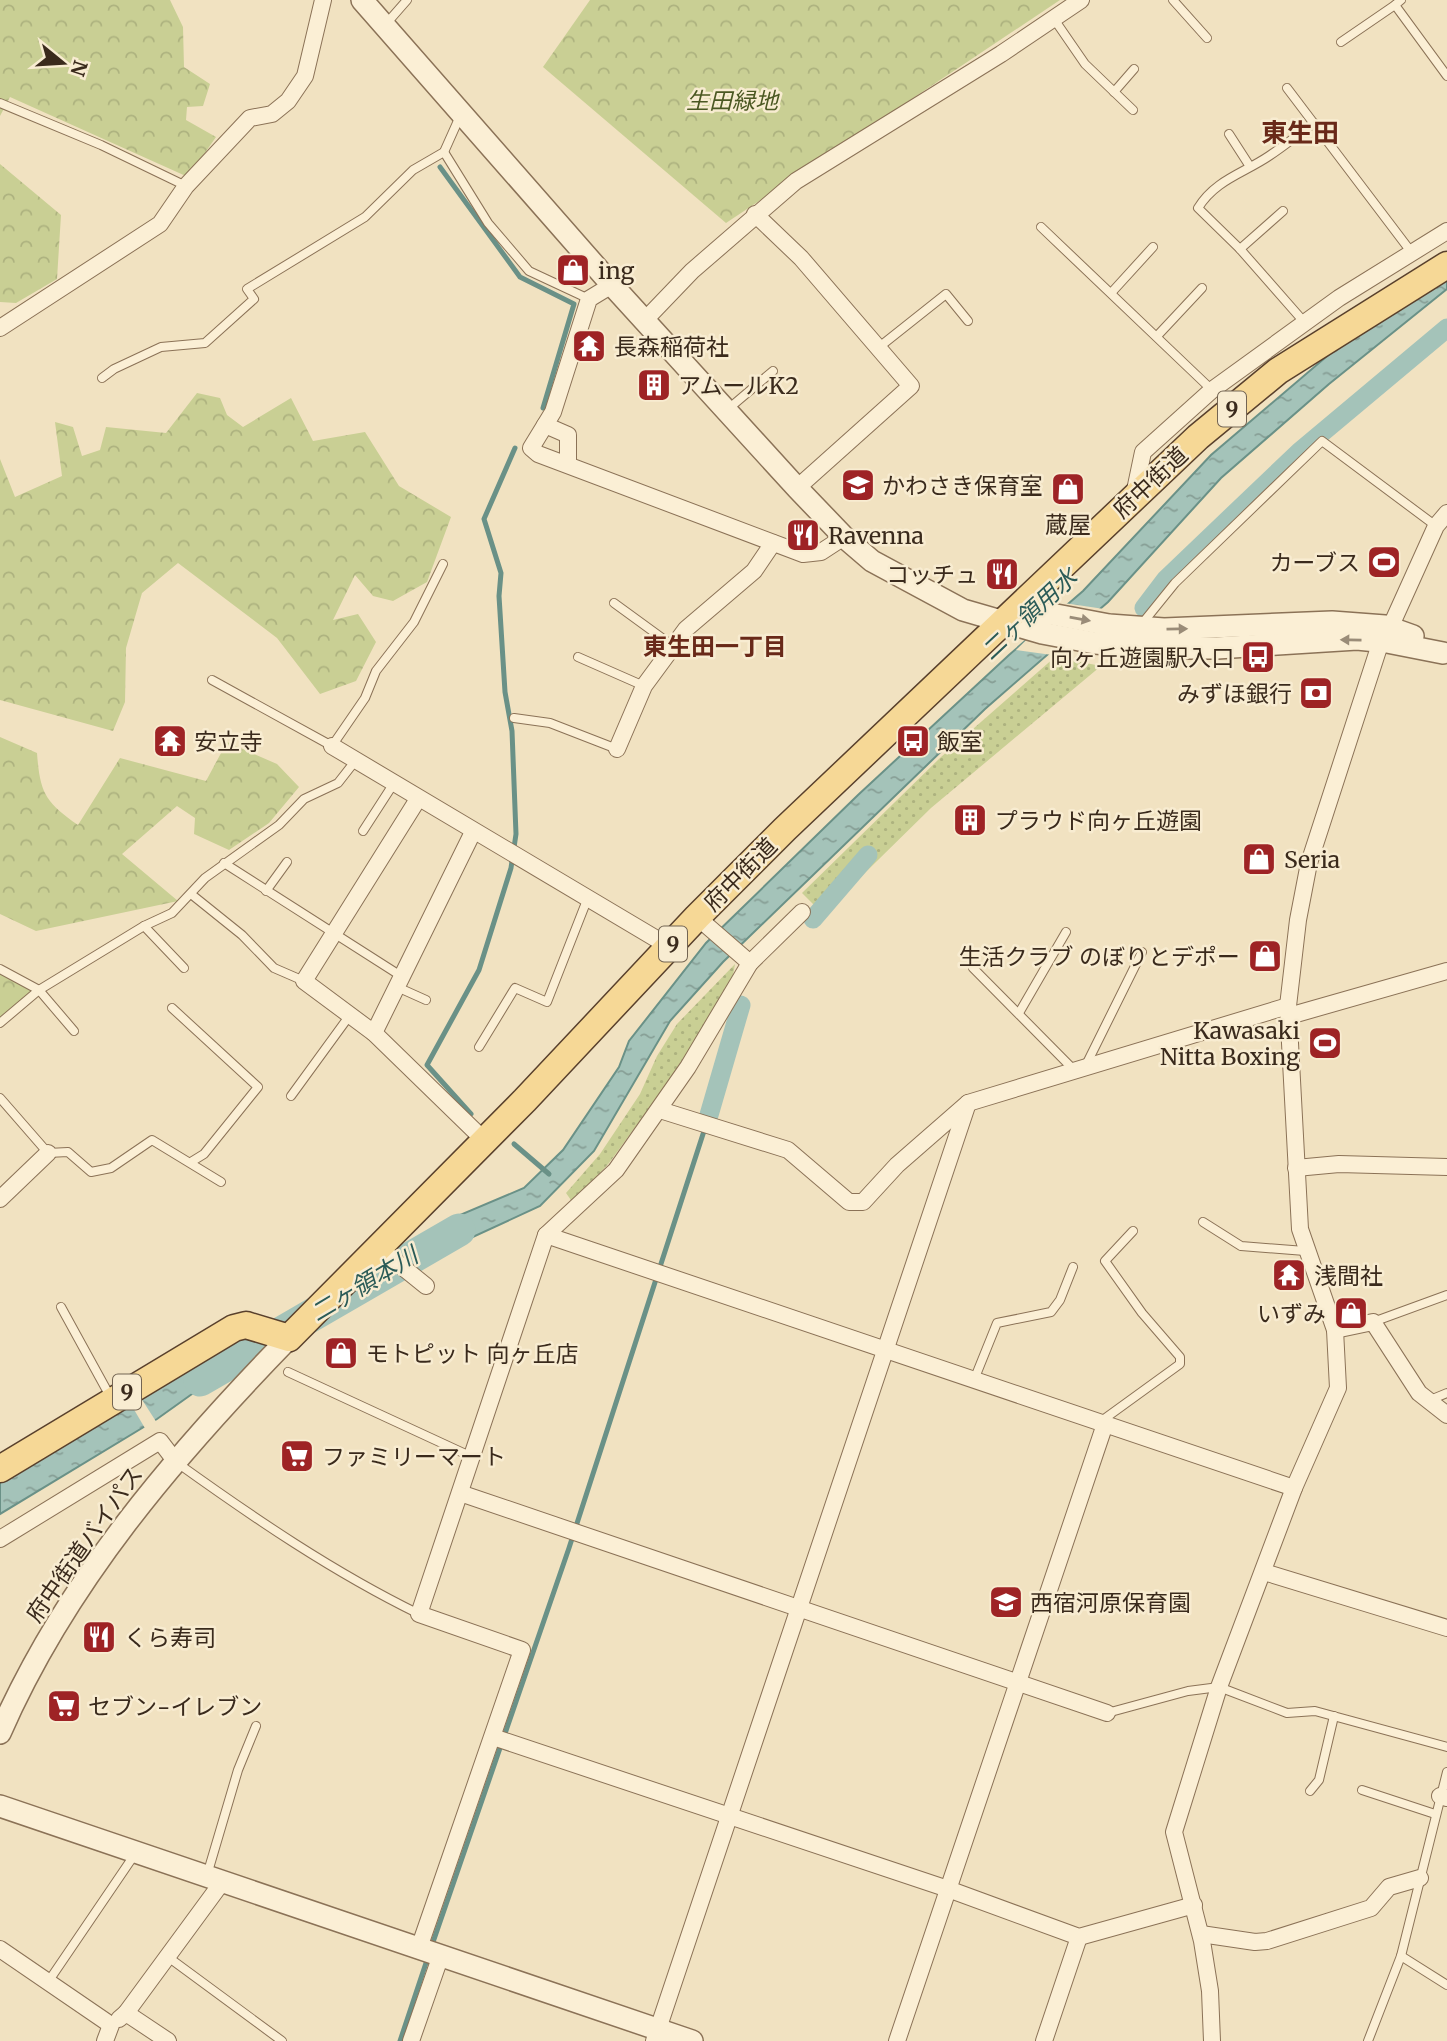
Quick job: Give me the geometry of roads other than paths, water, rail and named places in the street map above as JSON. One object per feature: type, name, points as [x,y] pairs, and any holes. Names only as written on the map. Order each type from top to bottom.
[{"type":"main road","name":"府中街道","points":[[289,1338],[380,1249],[670,947],[707,925],[1002,621],[1133,497],[1198,437],[1278,371],[1447,265]]},
{"type":"main road","name":"9","points":[[0,1469],[234,1328],[246,1325],[258,1327],[289,1338]]},
{"type":"street","points":[[0,328],[160,224],[186,186],[250,118],[272,114],[288,101],[305,76],[323,0]]},
{"type":"street","points":[[362,0],[612,285],[797,488],[844,537],[873,561],[900,578],[963,610],[1031,630],[1095,643],[1170,648],[1333,640],[1386,634]]},
{"type":"street","points":[[645,320],[692,271],[796,181],[1081,0]]},
{"type":"street","points":[[755,214],[801,258],[911,386],[797,488]]},
{"type":"street","points":[[1133,497],[1143,452],[1212,390],[1305,323],[1447,231]]},
{"type":"street","points":[[612,285],[589,299],[553,412],[531,448],[538,454],[811,555],[844,537]]},
{"type":"street","points":[[545,425],[568,435],[568,463]]},
{"type":"street","points":[[1212,2041],[1210,1991],[1200,1934],[1174,1832],[1219,1687],[1294,1488],[1338,1388],[1335,1330],[1305,1251],[1300,1229],[1288,1011],[1298,920],[1309,863],[1386,634],[1436,526],[1447,513]]},
{"type":"street","points":[[617,749],[644,686],[673,646],[709,607],[754,571],[774,543]]},
{"type":"street","points":[[1002,621],[1051,614],[1139,628],[1220,628],[1332,622],[1421,639],[1446,650]]},
{"type":"street","points":[[332,746],[670,947]]},
{"type":"street","points":[[418,799],[304,981],[374,1033],[484,1140]]},
{"type":"street","points":[[374,1033],[473,832]]},
{"type":"street","points":[[411,2041],[430,1952],[500,1739],[522,1650],[419,1614],[546,1235],[616,1170],[660,1110],[747,960],[802,912]]},
{"type":"street","points":[[707,925],[747,960]]},
{"type":"street","points":[[660,1110],[788,1150],[849,1202],[863,1202],[897,1165],[968,1103],[1080,1068],[1447,971]]},
{"type":"street","points":[[656,2035],[968,1103]]},
{"type":"street","points":[[0,1199],[48,1153]]},
{"type":"street","points":[[1296,1168],[1339,1164],[1447,1167]]},
{"type":"street","points":[[546,1235],[1294,1488]]},
{"type":"street","points":[[380,1249],[426,1286]]},
{"type":"street","points":[[1335,1330],[1373,1322],[1419,1393],[1447,1415]]},
{"type":"street","name":"府中街道バイパス","points":[[0,1732],[23,1680],[88,1575],[138,1504],[289,1338]]},
{"type":"street","points":[[897,2041],[1019,1681],[1102,1423]]},
{"type":"street","points":[[0,1539],[160,1441],[176,1462]]},
{"type":"street","points":[[460,1493],[1107,1713]]},
{"type":"street","points":[[1264,1572],[1447,1628]]},
{"type":"street","points":[[500,1739],[948,1889],[1079,1937],[1194,1905]]},
{"type":"street","points":[[0,1806],[430,1952],[656,2035],[692,2041]]},
{"type":"street","points":[[105,2041],[111,2025],[126,2013],[168,1956],[215,1878]]},
{"type":"street","points":[[1200,1934],[1266,1941],[1371,1908],[1389,1887],[1420,1878]]},
{"type":"street","points":[[1044,2041],[1079,1937]]},
{"type":"street","points":[[0,1949],[111,2025]]},
{"type":"street","points":[[126,2013],[168,2041]]},
{"type":"lane","points":[[383,27],[407,0]]},
{"type":"lane","points":[[1173,0],[1207,38]]},
{"type":"lane","points":[[1341,43],[1398,3],[1447,76]]},
{"type":"lane","points":[[1054,19],[1085,64],[1133,110]]},
{"type":"lane","points":[[1114,92],[1134,69]]},
{"type":"lane","points":[[1287,88],[1412,253]]},
{"type":"lane","points":[[0,103],[186,186]]},
{"type":"lane","points":[[102,378],[114,369],[161,347],[205,343],[254,299],[247,289],[365,217],[413,170],[444,152],[461,114]]},
{"type":"lane","points":[[1305,323],[1240,249],[1198,208],[1205,196],[1249,165],[1266,158],[1314,123]]},
{"type":"lane","points":[[1229,134],[1249,165]]},
{"type":"lane","points":[[444,152],[488,222],[529,271],[589,299]]},
{"type":"lane","points":[[1240,249],[1283,211]]},
{"type":"lane","points":[[1041,228],[1158,335],[1212,390]]},
{"type":"lane","points":[[1112,292],[1153,247]]},
{"type":"lane","points":[[1158,335],[1202,288]]},
{"type":"lane","points":[[878,348],[946,294],[968,321]]},
{"type":"lane","points":[[727,411],[773,371]]},
{"type":"lane","points":[[1139,628],[1175,583],[1322,442],[1436,526]]},
{"type":"lane","points":[[212,680],[332,746],[365,698],[376,671],[414,622],[443,564]]},
{"type":"lane","points":[[614,603],[673,646]]},
{"type":"lane","points":[[578,657],[644,686]]},
{"type":"lane","points":[[514,718],[551,723],[617,749]]},
{"type":"lane","points":[[0,1023],[39,990],[144,926],[172,913],[224,863],[279,825],[304,799],[338,783],[356,760]]},
{"type":"lane","points":[[363,831],[394,783]]},
{"type":"lane","points":[[266,891],[287,862]]},
{"type":"lane","points":[[224,863],[333,934],[426,1000]]},
{"type":"lane","points":[[191,894],[274,968],[304,981]]},
{"type":"lane","points":[[479,1047],[515,988],[547,1002],[587,900]]},
{"type":"lane","points":[[144,926],[184,968]]},
{"type":"lane","points":[[1019,1013],[1066,932]]},
{"type":"lane","points":[[973,968],[1080,1068],[1142,952]]},
{"type":"lane","points":[[0,969],[39,990],[75,1031]]},
{"type":"lane","points":[[172,1008],[258,1087],[204,1154],[191,1162]]},
{"type":"lane","points":[[291,1096],[350,1015]]},
{"type":"lane","points":[[0,1098],[48,1153],[68,1153],[91,1172],[111,1168],[152,1140],[221,1182]]},
{"type":"lane","points":[[1203,1222],[1241,1246],[1305,1251]]},
{"type":"lane","points":[[1102,1423],[1180,1364],[1180,1357],[1142,1313],[1105,1261],[1133,1231]]},
{"type":"lane","points":[[974,1380],[997,1323],[1051,1312],[1060,1300],[1073,1268]]},
{"type":"lane","points":[[1373,1322],[1447,1295]]},
{"type":"lane","points":[[61,1307],[113,1401]]},
{"type":"lane","points":[[288,1372],[472,1457]]},
{"type":"lane","points":[[1430,1399],[1447,1393]]},
{"type":"lane","points":[[176,1462],[309,1553],[371,1591],[419,1614]]},
{"type":"lane","points":[[1107,1713],[1188,1691],[1219,1687],[1286,1713],[1315,1711],[1447,1746]]},
{"type":"lane","points":[[1310,1791],[1319,1780],[1334,1716]]},
{"type":"lane","points":[[215,1878],[238,1770],[256,1726]]},
{"type":"lane","points":[[1368,2041],[1401,1956],[1435,1814],[1444,1797],[1447,1772]]},
{"type":"lane","points":[[1362,1790],[1435,1814]]},
{"type":"lane","points":[[48,1982],[137,1851]]},
{"type":"lane","points":[[168,1956],[282,2041]]},
{"type":"lane","points":[[1401,1956],[1447,1985]]},
{"type":"water","points":[[1447,254],[1447,289],[1329,384],[1221,478],[1108,602],[985,709],[723,962],[670,1021],[594,1151],[540,1206],[425,1259],[415,1246],[448,1220],[524,1188],[563,1150],[619,1067],[629,1041],[706,943],[858,795],[1009,655],[1083,591],[1211,455]]},
{"type":"water","points":[[230,1340],[241,1359],[157,1419],[0,1514],[0,1482]]},
{"type":"waterway","points":[[440,167],[520,277],[574,304],[543,408]]},
{"type":"waterway","points":[[1144,608],[1166,579],[1299,452],[1447,328]]},
{"type":"waterway","points":[[471,1114],[427,1065],[479,970],[511,868],[516,834],[512,731],[505,692],[499,596],[501,573],[484,519],[515,448]]},
{"type":"waterway","points":[[813,919],[868,855]]},
{"type":"waterway","points":[[709,1115],[741,1005]]},
{"type":"waterway","points":[[431,1948],[569,1548],[704,1131]]},
{"type":"waterway","points":[[514,1144],[549,1174]]},
{"type":"waterway","name":"二ヶ領本川","points":[[200,1380],[459,1230]]},
{"type":"waterway","points":[[400,2041],[428,1957]]},
{"type":"place","name":"ing","points":[[573,270]]},
{"type":"place","name":"長森稲荷社","points":[[589,346]]},
{"type":"place","name":"アムールK2","points":[[654,385]]},
{"type":"place","name":"かわさき保育室","points":[[858,485]]},
{"type":"place","name":"蔵屋","points":[[1068,489]]},
{"type":"place","name":"Ravenna","points":[[803,535]]},
{"type":"place","name":"カーブス","points":[[1384,562]]},
{"type":"place","name":"コッチュ","points":[[1002,574]]},
{"type":"place","name":"向ヶ丘遊園駅入口","points":[[1258,657]]},
{"type":"place","name":"みずほ銀行","points":[[1316,693]]},
{"type":"place","name":"安立寺","points":[[170,741]]},
{"type":"place","name":"飯室","points":[[913,741]]},
{"type":"place","name":"プラウド向ヶ丘遊園","points":[[970,820]]},
{"type":"place","name":"Seria","points":[[1259,859]]},
{"type":"place","name":"生活クラブ のぼりとデポー","points":[[1265,956]]},
{"type":"place","name":"Kawasaki Nitta Boxing","points":[[1325,1043]]},
{"type":"place","name":"浅間社","points":[[1289,1275]]},
{"type":"place","name":"いずみ","points":[[1351,1313]]},
{"type":"place","name":"モトピット 向ヶ丘店","points":[[341,1353]]},
{"type":"place","name":"ファミリーマート","points":[[297,1456]]},
{"type":"place","name":"西宿河原保育園","points":[[1006,1602]]},
{"type":"place","name":"くら寿司","points":[[99,1637]]},
{"type":"place","name":"セブン-イレブン","points":[[64,1706]]},
{"type":"district","name":"東生田","points":[[1300,132]]},
{"type":"district","name":"東生田一丁目","points":[[715,646]]},
{"type":"park label","name":"生田緑地","points":[[732,100]]},
{"type":"water label","name":"二ヶ領用水","points":[[1029,614]]}]
